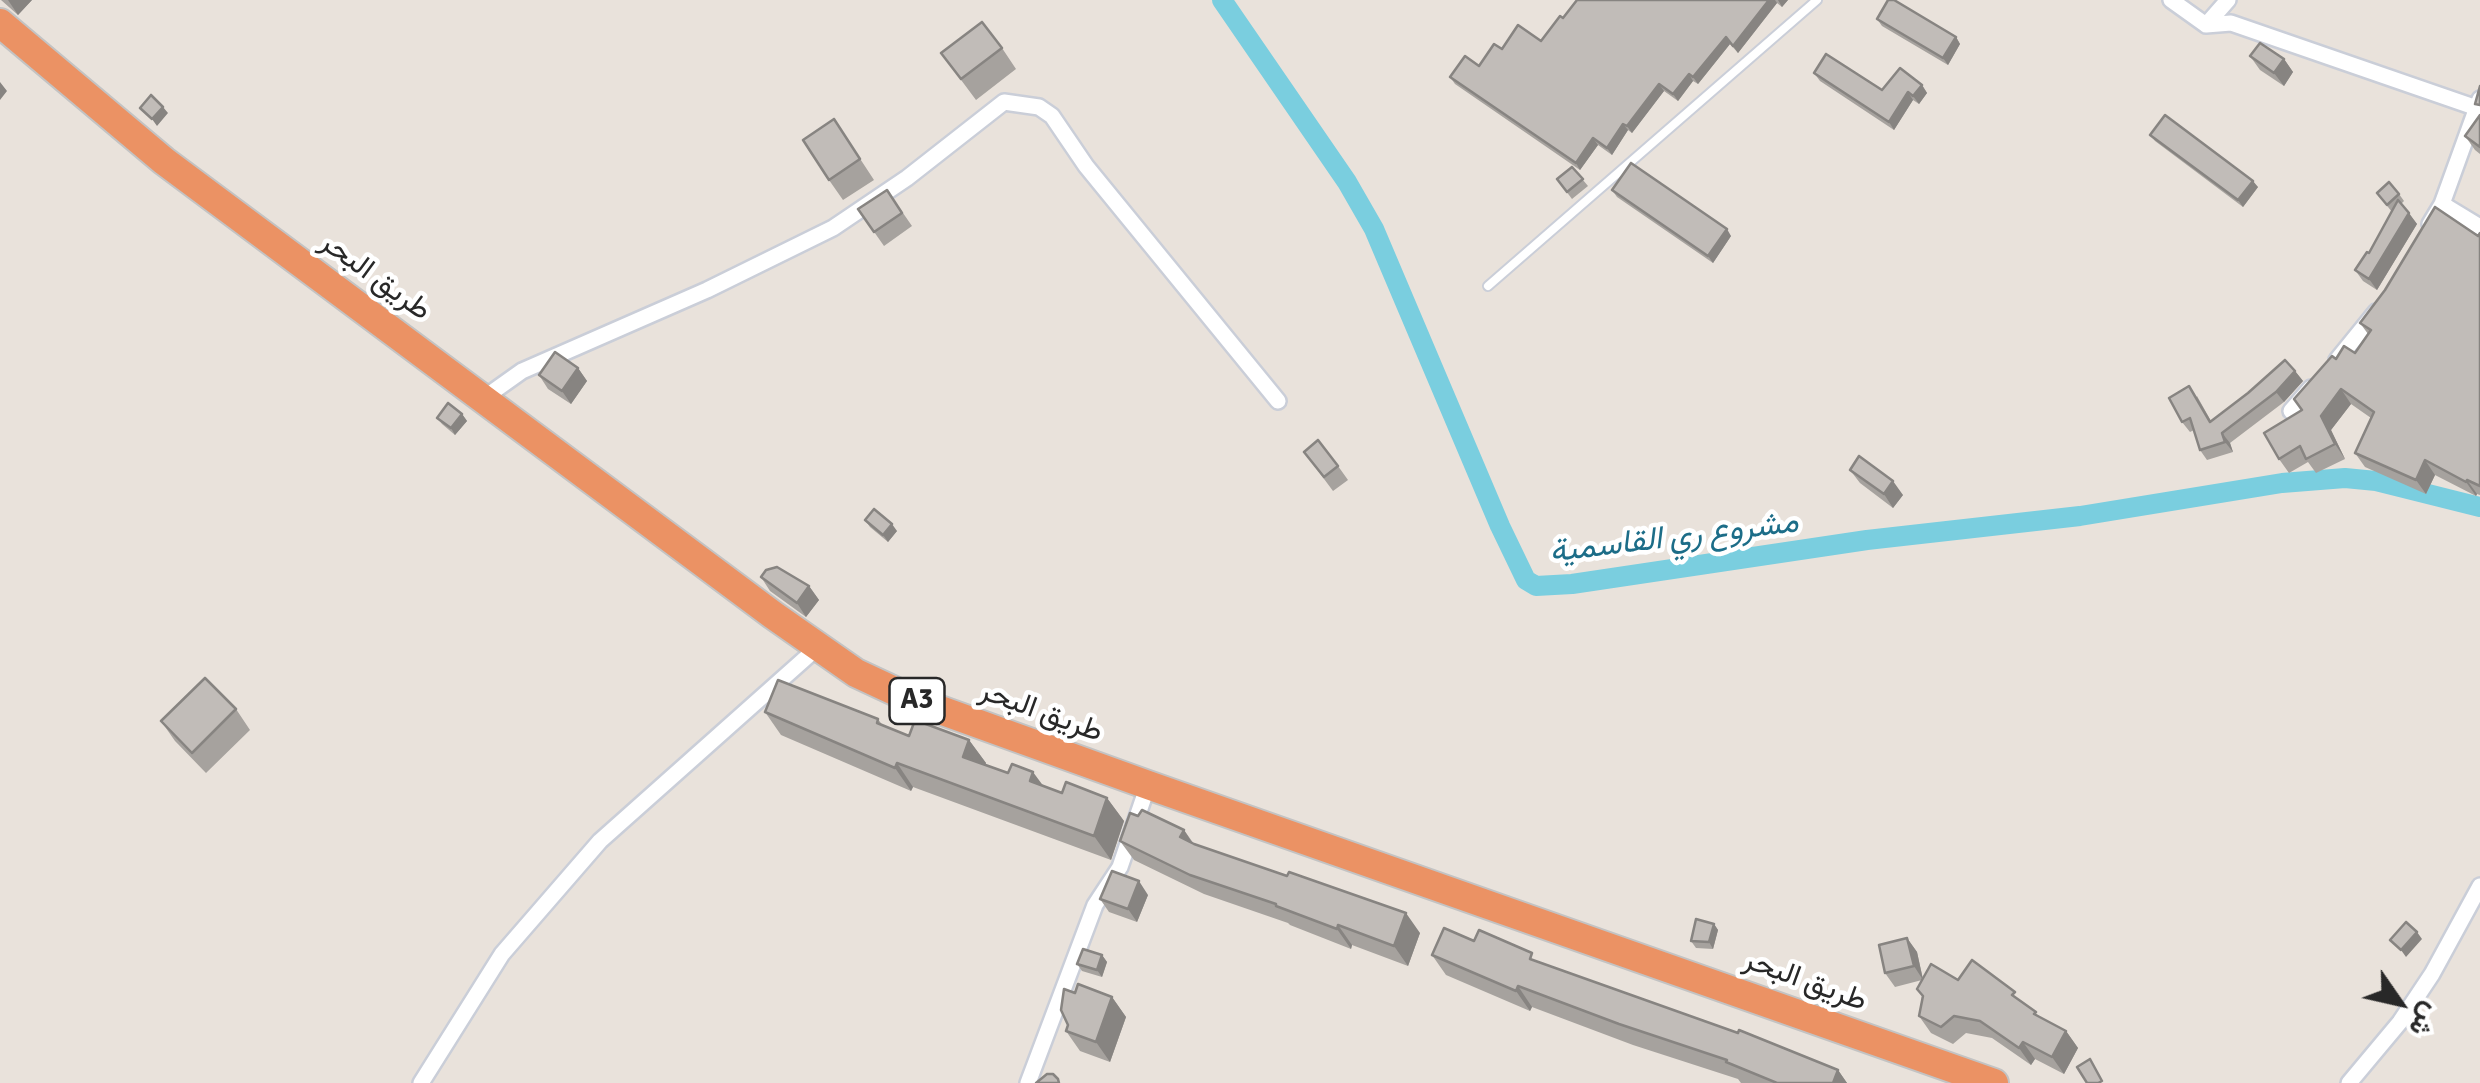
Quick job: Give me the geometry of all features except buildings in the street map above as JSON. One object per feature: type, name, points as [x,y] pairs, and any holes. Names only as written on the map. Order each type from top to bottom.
[{"type":"highway","name":"طريق البحر","points":[[0,23],[164,161],[856,673],[918,702],[1148,785],[1994,1083]]},
{"type":"street","points":[[2171,0],[2206,26],[2230,23],[2478,104],[2442,204],[2423,236]]},
{"type":"street","points":[[2206,26],[2228,0]]},
{"type":"street","points":[[484,398],[522,371],[707,290],[833,228],[907,178],[1004,102],[1039,107],[1052,116],[1086,166],[1278,401]]},
{"type":"street","points":[[2442,204],[2480,228]]},
{"type":"street","points":[[2291,412],[2386,298]]},
{"type":"street","points":[[422,1083],[502,954],[600,842],[818,647]]},
{"type":"street","points":[[1028,1083],[1095,905],[1120,867],[1148,785]]},
{"type":"street","points":[[2349,1083],[2400,1022],[2432,974],[2480,886]]},
{"type":"lane","points":[[1488,286],[1817,0]]},
{"type":"waterway","name":"مشروع ري القاسمية","points":[[1222,0],[1347,182],[1374,229],[1500,526],[1526,580],[1536,586],[1867,540],[2080,516],[2282,483],[2345,478],[2376,481],[2480,507]]}]
